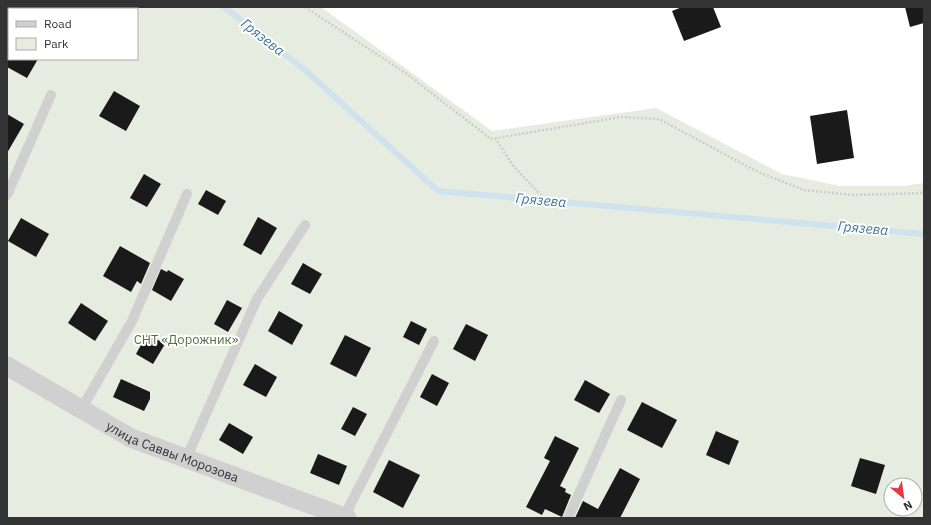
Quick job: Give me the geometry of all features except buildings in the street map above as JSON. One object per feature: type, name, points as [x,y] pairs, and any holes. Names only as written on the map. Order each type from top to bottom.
[{"type":"street","name":"улица Саввы Морозова","points":[[7,366],[131,438],[345,517]]},
{"type":"lane","points":[[7,195],[51,95]]},
{"type":"lane","points":[[82,410],[132,321],[187,194]]},
{"type":"lane","points":[[186,459],[257,299],[305,225]]},
{"type":"lane","points":[[345,517],[434,341]]},
{"type":"lane","points":[[568,518],[621,400]]},
{"type":"path","points":[[305,7],[407,74],[491,139],[620,117],[659,119],[756,172],[804,190],[854,195],[924,193]]},
{"type":"path","points":[[495,138],[514,167],[541,195]]},
{"type":"green space","name":"СНТ «Дорожник»","points":[[7,7],[321,7],[492,131],[656,108],[782,174],[840,186],[903,186],[924,183],[924,518],[7,518]]},
{"type":"waterway","name":"Грязева","points":[[224,7],[304,69],[438,191],[924,234]]}]
